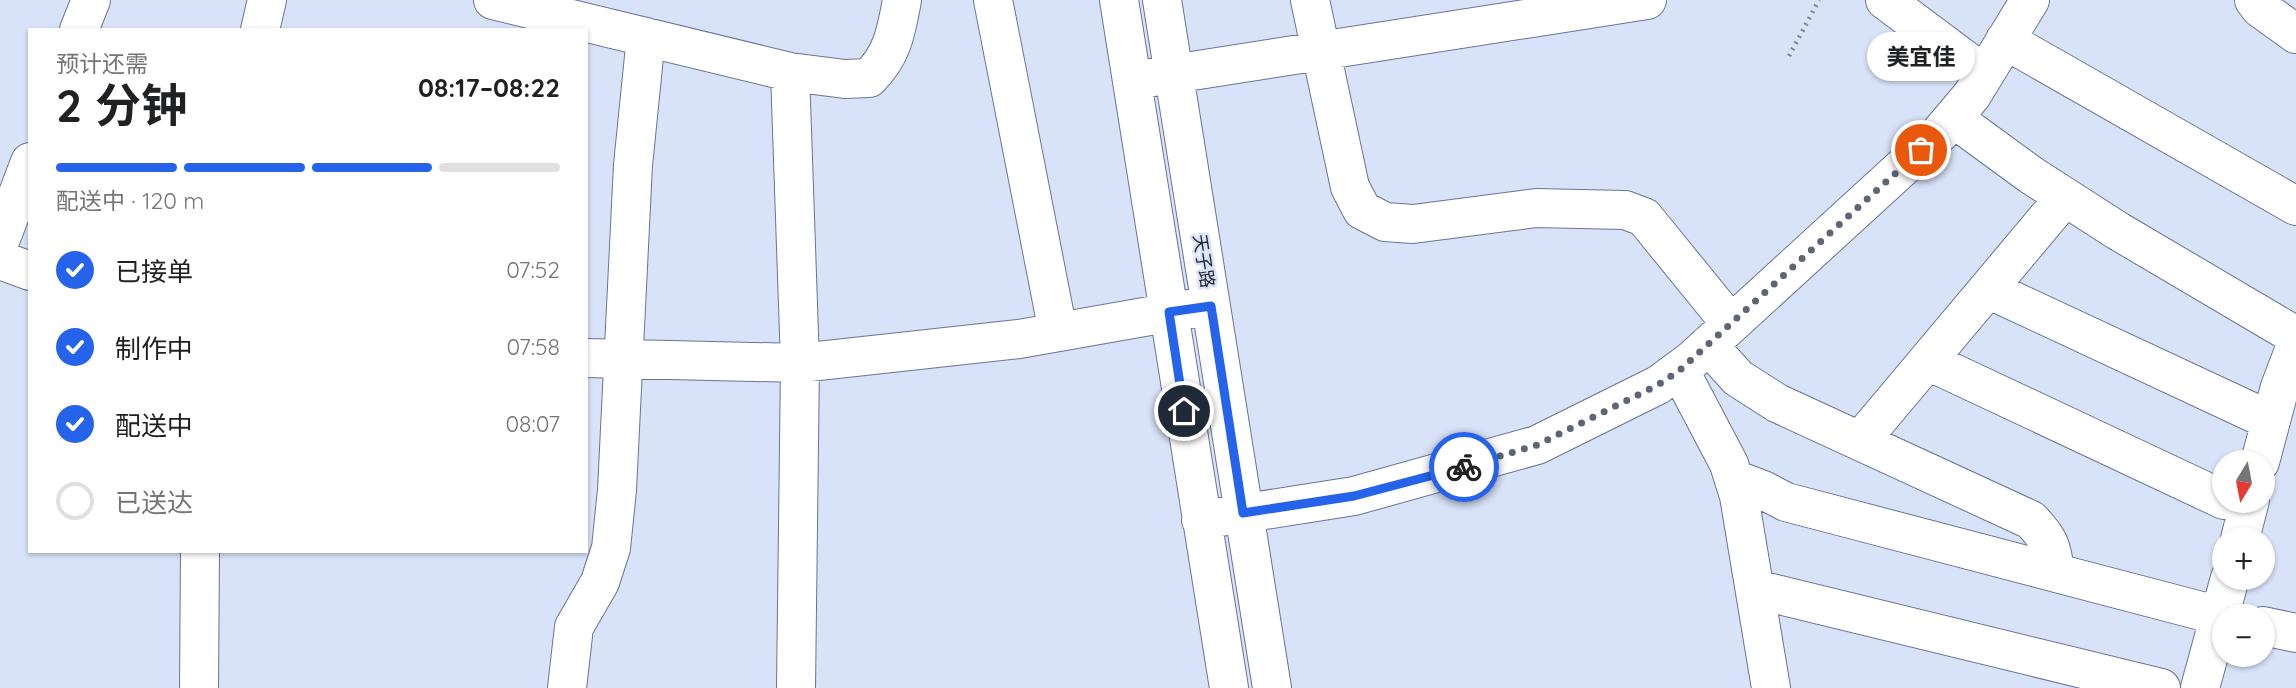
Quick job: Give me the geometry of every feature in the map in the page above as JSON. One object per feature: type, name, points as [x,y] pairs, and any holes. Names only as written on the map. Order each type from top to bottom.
[{"type":"street","points":[[80,28],[91,0]]},
{"type":"street","points":[[260,28],[267,0]]},
{"type":"street","points":[[493,0],[790,72],[845,79],[869,78],[882,65],[893,44],[902,0]]},
{"type":"street","points":[[993,0],[1058,332]]},
{"type":"street","points":[[1119,0],[1200,520],[1229,688]]},
{"type":"street","name":"天子路","points":[[1162,0],[1272,688]]},
{"type":"street","points":[[1310,0],[1350,187],[1362,210],[1385,222],[1413,224],[1536,208],[1625,209],[1644,217],[1719,335],[1738,378],[1777,403],[2031,520],[2049,538],[2055,572]]},
{"type":"street","points":[[1132,81],[1647,0]]},
{"type":"street","points":[[1885,0],[1984,74]]},
{"type":"street","points":[[1200,520],[1354,496],[1537,445],[1658,385],[1680,370],[1940,133],[1972,95],[2030,0]]},
{"type":"street","points":[[2254,0],[2260,8],[2296,34]]},
{"type":"street","points":[[567,688],[574,627],[600,582],[611,548],[617,490],[605,359],[633,165],[646,37]]},
{"type":"street","points":[[2006,40],[2296,206]]},
{"type":"street","points":[[790,72],[800,363],[796,688]]},
{"type":"street","points":[[1953,118],[2118,231],[2296,335]]},
{"type":"street","points":[[0,241],[28,167]]},
{"type":"street","points":[[1860,441],[2065,197]]},
{"type":"street","points":[[0,260],[28,270]]},
{"type":"street","points":[[1988,289],[2271,421]]},
{"type":"street","points":[[605,359],[800,363],[1007,341],[1211,306]]},
{"type":"street","points":[[2263,450],[2280,387],[2296,345]]},
{"type":"street","points":[[1928,361],[2212,498]]},
{"type":"street","points":[[1680,370],[1734,479],[1755,589],[1781,685]]},
{"type":"street","points":[[1734,479],[1786,502],[2212,613]]},
{"type":"street","points":[[199,688],[200,553]]},
{"type":"street","points":[[1755,589],[2161,688]]},
{"type":"street","points":[[2275,629],[2296,633]]},
{"type":"street","points":[[2200,688],[2212,649]]},
{"type":"path","points":[[1788,56],[1819,0]]},
{"type":"way so far","points":[[1464,467],[1537,445],[1658,385],[1680,370],[1921,150]]},
{"type":"place","name":"美宜佳","points":[[1921,150]]},
{"type":"route","points":[[1184,411],[1169,312],[1211,306],[1243,513],[1354,496],[1464,467]]}]
